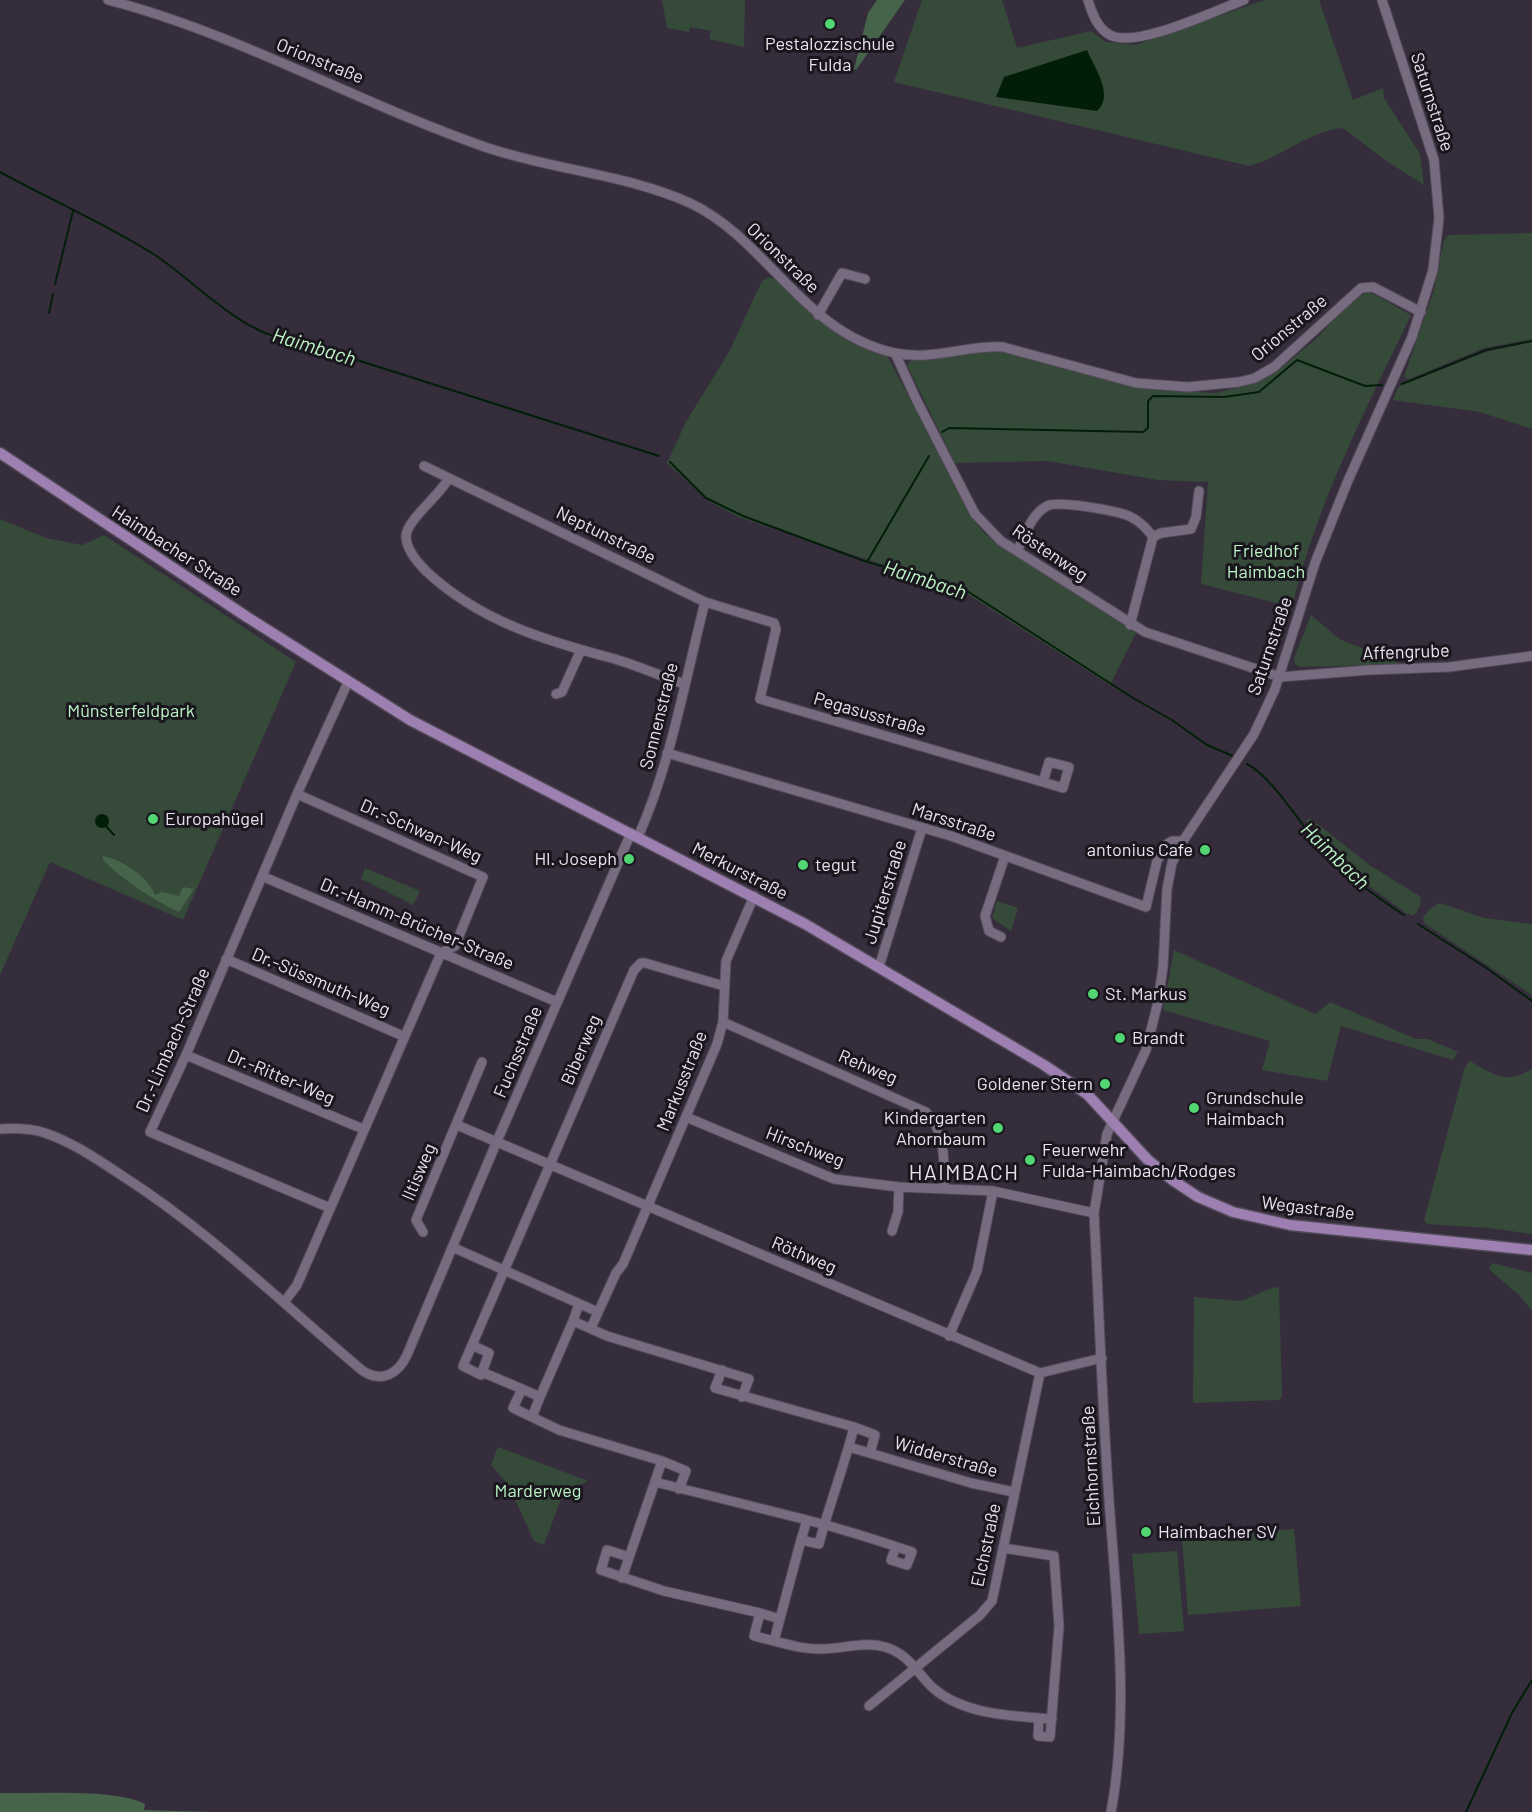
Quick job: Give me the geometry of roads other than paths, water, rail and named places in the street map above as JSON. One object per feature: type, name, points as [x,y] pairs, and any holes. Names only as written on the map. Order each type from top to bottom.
[{"type":"main road","name":"Haimbacher Straße","points":[[0,453],[336,675]]},
{"type":"main road","name":"Merkurstraße","points":[[336,675],[456,745],[754,896],[879,967],[1062,1077],[1087,1094],[1113,1120]]},
{"type":"main road","name":"Wegastraße","points":[[1113,1120],[1147,1159],[1171,1179],[1198,1197],[1233,1212],[1290,1225],[1532,1250]]},
{"type":"street","name":"Orionstraße","points":[[108,0],[179,22],[483,146],[537,163],[635,184],[687,202],[703,210],[733,232],[818,315],[863,342],[895,353],[937,355],[985,347],[1003,347],[1136,384],[1210,386],[1239,382],[1266,372],[1361,288],[1373,287],[1421,312]]},
{"type":"street","points":[[1088,0],[1092,14],[1106,33],[1112,37],[1129,38],[1147,35],[1244,0]]},
{"type":"street","name":"Saturnstraße","points":[[1113,1120],[1137,1072],[1151,1033],[1162,982],[1169,876],[1183,841],[1254,734],[1280,677],[1315,563],[1421,312],[1437,252],[1438,180],[1429,139],[1382,0]]},
{"type":"street","points":[[818,315],[842,273],[865,279]]},
{"type":"street","name":"Röstenweg","points":[[895,353],[975,514],[991,533],[1130,625],[1173,642],[1280,677]]},
{"type":"street","name":"Neptunstraße","points":[[424,466],[705,602],[769,620],[776,625]]},
{"type":"street","points":[[448,478],[435,499],[409,525],[406,533],[410,550],[420,565],[462,600],[501,622],[543,640],[616,660],[684,684]]},
{"type":"street","points":[[1130,625],[1153,537],[1161,533],[1191,529],[1196,517],[1199,491]]},
{"type":"street","points":[[1017,551],[1035,515],[1049,505],[1063,504],[1127,515],[1142,523],[1153,537]]},
{"type":"street","name":"Sonnenstraße","points":[[634,835],[651,810],[705,602]]},
{"type":"street","name":"Pegasusstraße","points":[[776,625],[760,699],[1043,782]]},
{"type":"street","points":[[556,694],[562,692],[580,652]]},
{"type":"street","name":"Affengrube","points":[[1280,677],[1369,670],[1449,668],[1532,656]]},
{"type":"street","name":"Dr.-Limbach-Straße","points":[[330,1208],[150,1132],[186,1055],[226,959],[264,877],[297,794],[348,682]]},
{"type":"street","name":"Marsstraße","points":[[667,753],[922,828],[1146,908],[1161,853],[1172,842],[1183,841]]},
{"type":"street","name":"Dr.-Schwan-Weg","points":[[297,794],[483,877],[455,946],[441,953]]},
{"type":"street","name":"Jupiterstraße","points":[[879,967],[922,828]]},
{"type":"street","name":"Fuchsstraße","points":[[285,1301],[363,1371],[380,1377],[393,1373],[404,1362],[496,1141],[634,835]]},
{"type":"street","points":[[1001,937],[989,931],[986,916],[1005,856]]},
{"type":"street","name":"Dr.-Hamm-Brücher-Straße","points":[[264,877],[557,1002]]},
{"type":"street","name":"Markusstraße","points":[[598,1312],[616,1273],[623,1264],[717,1044],[723,1022],[724,986],[729,951],[754,896]]},
{"type":"street","points":[[0,1129],[23,1128],[45,1133],[90,1155],[163,1203],[285,1301],[297,1285],[403,1036],[441,953]]},
{"type":"street","name":"Dr.-Süssmuth-Weg","points":[[226,959],[403,1036]]},
{"type":"street","name":"Biberweg","points":[[503,1269],[636,966],[645,963],[724,986]]},
{"type":"street","name":"Rehweg","points":[[723,1022],[926,1112],[936,1124],[941,1137],[944,1187]]},
{"type":"street","name":"Dr.-Ritter-Weg","points":[[186,1055],[363,1129]]},
{"type":"street","name":"Iltisweg","points":[[423,1232],[417,1220],[483,1062]]},
{"type":"street","name":"Hirschweg","points":[[686,1117],[834,1179],[900,1186],[993,1191],[1094,1213]]},
{"type":"street","name":"Eichhornstraße","points":[[1111,1812],[1119,1736],[1119,1670],[1094,1213],[1104,1144],[1113,1120]]},
{"type":"street","points":[[457,1125],[496,1141]]},
{"type":"street","name":"Röthweg","points":[[496,1141],[1040,1373]]},
{"type":"street","points":[[892,1232],[898,1212],[900,1186]]},
{"type":"street","points":[[949,1336],[977,1271],[993,1191]]},
{"type":"street","points":[[452,1247],[598,1312],[591,1328]]},
{"type":"street","points":[[472,1345],[489,1353],[480,1375],[463,1366],[503,1269]]},
{"type":"street","points":[[532,1417],[579,1304]]},
{"type":"street","points":[[573,1321],[607,1336],[749,1379],[742,1397]]},
{"type":"street","points":[[1040,1373],[1102,1358]]},
{"type":"street","name":"Widderstraße","points":[[722,1370],[715,1388],[875,1435],[870,1453]]},
{"type":"street","points":[[482,1372],[540,1397]]},
{"type":"street","name":"Elchstraße","points":[[869,1706],[987,1607],[992,1600],[1040,1373]]},
{"type":"street","points":[[522,1389],[513,1408],[559,1430],[662,1461],[686,1471],[679,1489]]},
{"type":"street","points":[[801,1540],[819,1544],[854,1428]]},
{"type":"street","name":"Widderstraße","points":[[849,1447],[971,1483],[1014,1492]]},
{"type":"street","points":[[622,1578],[662,1461]]},
{"type":"street","points":[[655,1482],[824,1524],[896,1546]]},
{"type":"street","points":[[774,1641],[807,1520]]},
{"type":"street","points":[[1003,1548],[1054,1556],[1059,1626],[1050,1737],[1038,1736],[1039,1718]]},
{"type":"street","points":[[629,1557],[607,1550],[601,1570],[664,1591],[780,1619]]},
{"type":"street","points":[[760,1613],[754,1635],[812,1649],[876,1645],[896,1652],[916,1667],[933,1688],[955,1701],[984,1711],[1052,1719]]},
{"type":"waterway","name":"Haimbach","points":[[0,172],[155,255],[239,319],[275,337],[294,340],[659,456]]},
{"type":"waterway","points":[[55,284],[73,211]]},
{"type":"waterway","points":[[49,313],[53,294]]},
{"type":"waterway","points":[[1402,384],[1486,350],[1532,341]]},
{"type":"waterway","points":[[942,432],[949,428],[1143,432],[1148,428],[1148,401],[1153,396],[1224,397],[1259,392],[1297,360],[1365,386],[1382,385]]},
{"type":"waterway","points":[[867,562],[929,456]]},
{"type":"waterway","name":"Haimbach","points":[[670,462],[706,498],[743,516],[867,562],[964,589],[1133,698],[1172,720],[1207,745],[1233,756]]},
{"type":"waterway","name":"Haimbach","points":[[1247,764],[1266,778],[1318,844],[1337,864],[1369,891],[1404,915]]},
{"type":"waterway","points":[[106,826],[114,835]]},
{"type":"waterway","name":"Haimbach","points":[[1418,924],[1485,967],[1532,1001]]},
{"type":"waterway","name":"Haimbach","points":[[1466,1812],[1512,1713],[1532,1680]]},
{"type":"place","name":"Pestalozzischule Fulda","points":[[830,24]]},
{"type":"place","name":"Europahügel","points":[[153,819]]},
{"type":"place","name":"antonius Cafe","points":[[1205,850]]},
{"type":"place","name":"Hl. Joseph","points":[[629,859]]},
{"type":"place","name":"tegut","points":[[803,865]]},
{"type":"place","name":"St. Markus","points":[[1093,994]]},
{"type":"place","name":"Brandt","points":[[1120,1038]]},
{"type":"place","name":"Goldener Stern","points":[[1105,1084]]},
{"type":"place","name":"Grundschule Haimbach","points":[[1194,1108]]},
{"type":"place","name":"Kindergarten Ahornbaum","points":[[998,1128]]},
{"type":"place","name":"Feuerwehr Fulda-Haimbach/Rodges","points":[[1030,1160]]},
{"type":"place","name":"Haimbacher SV","points":[[1146,1532]]},
{"type":"district","name":"HAIMBACH","points":[[964,1173]]},
{"type":"park label","name":"Friedhof Haimbach","points":[[1266,561]]},
{"type":"park label","name":"Münsterfeldpark","points":[[131,711]]},
{"type":"park label","name":"Marderweg","points":[[538,1491]]}]
